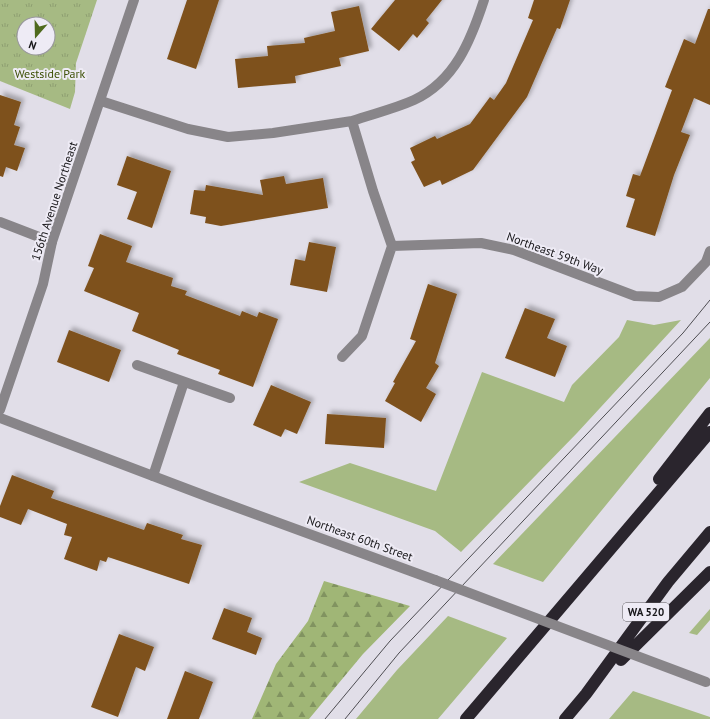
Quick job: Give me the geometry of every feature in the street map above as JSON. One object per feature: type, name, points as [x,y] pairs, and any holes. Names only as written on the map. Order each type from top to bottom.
[{"type":"highway","points":[[578,585],[710,413]]},
{"type":"highway","points":[[466,719],[578,585],[710,432]]},
{"type":"highway","name":"WA 520","points":[[565,719],[586,694],[668,582],[710,532]]},
{"type":"highway","points":[[586,694],[710,572]]},
{"type":"street","name":"156th Avenue Northeast","points":[[0,410],[43,284],[52,242],[134,0]]},
{"type":"street","points":[[101,101],[188,129],[228,137],[273,133],[352,121],[414,100],[442,81],[465,51],[484,0]]},
{"type":"street","points":[[342,357],[362,336],[392,246],[373,191],[352,121]]},
{"type":"street","points":[[0,222],[52,242]]},
{"type":"street","name":"Northeast 59th Way","points":[[392,246],[481,243],[514,250],[635,296],[659,298],[682,287],[706,262],[710,251]]},
{"type":"street","points":[[137,365],[230,398]]},
{"type":"street","points":[[153,476],[184,382]]},
{"type":"street","name":"Northeast 60th Street","points":[[0,418],[708,682]]},
{"type":"green space","name":"Westside Park","points":[[0,0],[97,0],[76,63],[75,92],[70,109],[0,81]]},
{"type":"green space","points":[[627,320],[654,325],[681,320],[577,433],[461,552],[435,531],[299,482],[350,463],[436,491],[482,372],[564,402],[572,385],[619,337]]},
{"type":"green space","points":[[710,338],[710,378],[543,582],[493,564]]},
{"type":"green space","points":[[324,581],[410,606],[363,654],[309,719],[252,719],[276,664],[308,621]]},
{"type":"green space","points":[[710,609],[710,620],[697,635],[689,633]]},
{"type":"green space","points":[[448,616],[507,638],[438,719],[356,719],[397,670]]},
{"type":"green space","points":[[633,691],[710,717],[710,719],[609,719]]},
{"type":"building","points":[[187,0],[219,0],[196,69],[167,59]]},
{"type":"building","points":[[395,0],[442,0],[426,20],[429,23],[417,38],[413,34],[399,51],[371,29]]},
{"type":"building","points":[[534,0],[570,0],[560,29],[557,28],[527,97],[473,170],[442,185],[440,180],[424,187],[411,162],[415,160],[410,148],[435,136],[437,139],[470,124],[490,97],[494,100],[506,83],[533,20],[528,18]]},
{"type":"building","points":[[359,6],[369,51],[339,58],[341,66],[295,76],[296,83],[238,88],[235,59],[268,56],[267,46],[305,43],[304,38],[335,31],[331,12]]},
{"type":"building","points":[[708,9],[710,9],[710,105],[694,98],[681,132],[690,135],[674,175],[655,236],[626,227],[635,199],[626,196],[633,174],[640,176],[672,90],[665,87],[684,39],[695,44]]},
{"type":"building","points":[[0,95],[21,102],[14,125],[20,127],[14,145],[25,148],[17,171],[6,167],[3,177],[0,176]]},
{"type":"building","points":[[127,156],[171,171],[152,228],[127,219],[137,192],[117,185]]},
{"type":"building","points":[[284,176],[286,184],[323,178],[328,208],[221,226],[205,223],[206,217],[190,214],[194,190],[205,191],[206,185],[263,195],[260,180]]},
{"type":"building","points":[[100,234],[132,246],[126,262],[173,278],[171,286],[187,291],[185,295],[240,316],[242,311],[257,317],[259,312],[278,319],[253,387],[218,374],[220,370],[177,354],[179,350],[132,331],[139,313],[84,291],[94,268],[88,266]]},
{"type":"building","points":[[309,242],[336,247],[327,292],[290,285],[295,259],[305,261]]},
{"type":"building","points":[[428,284],[457,294],[435,363],[439,366],[426,388],[436,394],[421,422],[385,401],[395,383],[393,382],[416,341],[410,339]]},
{"type":"building","points":[[525,308],[555,319],[547,338],[567,346],[555,377],[505,358]]},
{"type":"building","points":[[69,330],[121,350],[109,382],[57,362]]},
{"type":"building","points":[[271,385],[311,402],[297,434],[285,429],[281,437],[253,425]]},
{"type":"building","points":[[327,414],[386,418],[384,448],[325,444]]},
{"type":"building","points":[[12,475],[54,491],[51,498],[144,530],[147,523],[183,535],[181,539],[202,545],[189,584],[108,557],[106,562],[100,560],[97,571],[64,559],[72,537],[64,535],[67,524],[28,509],[21,525],[0,517],[0,506]]},
{"type":"building","points":[[224,608],[252,618],[247,632],[262,638],[256,655],[212,639]]},
{"type":"building","points":[[119,634],[154,647],[145,671],[136,667],[118,717],[91,707]]},
{"type":"building","points":[[185,671],[213,682],[199,719],[167,719]]},
{"type":"tram line","points":[[325,719],[390,641],[683,333],[710,300]]},
{"type":"tram line","points":[[345,719],[399,653],[710,322]]}]
